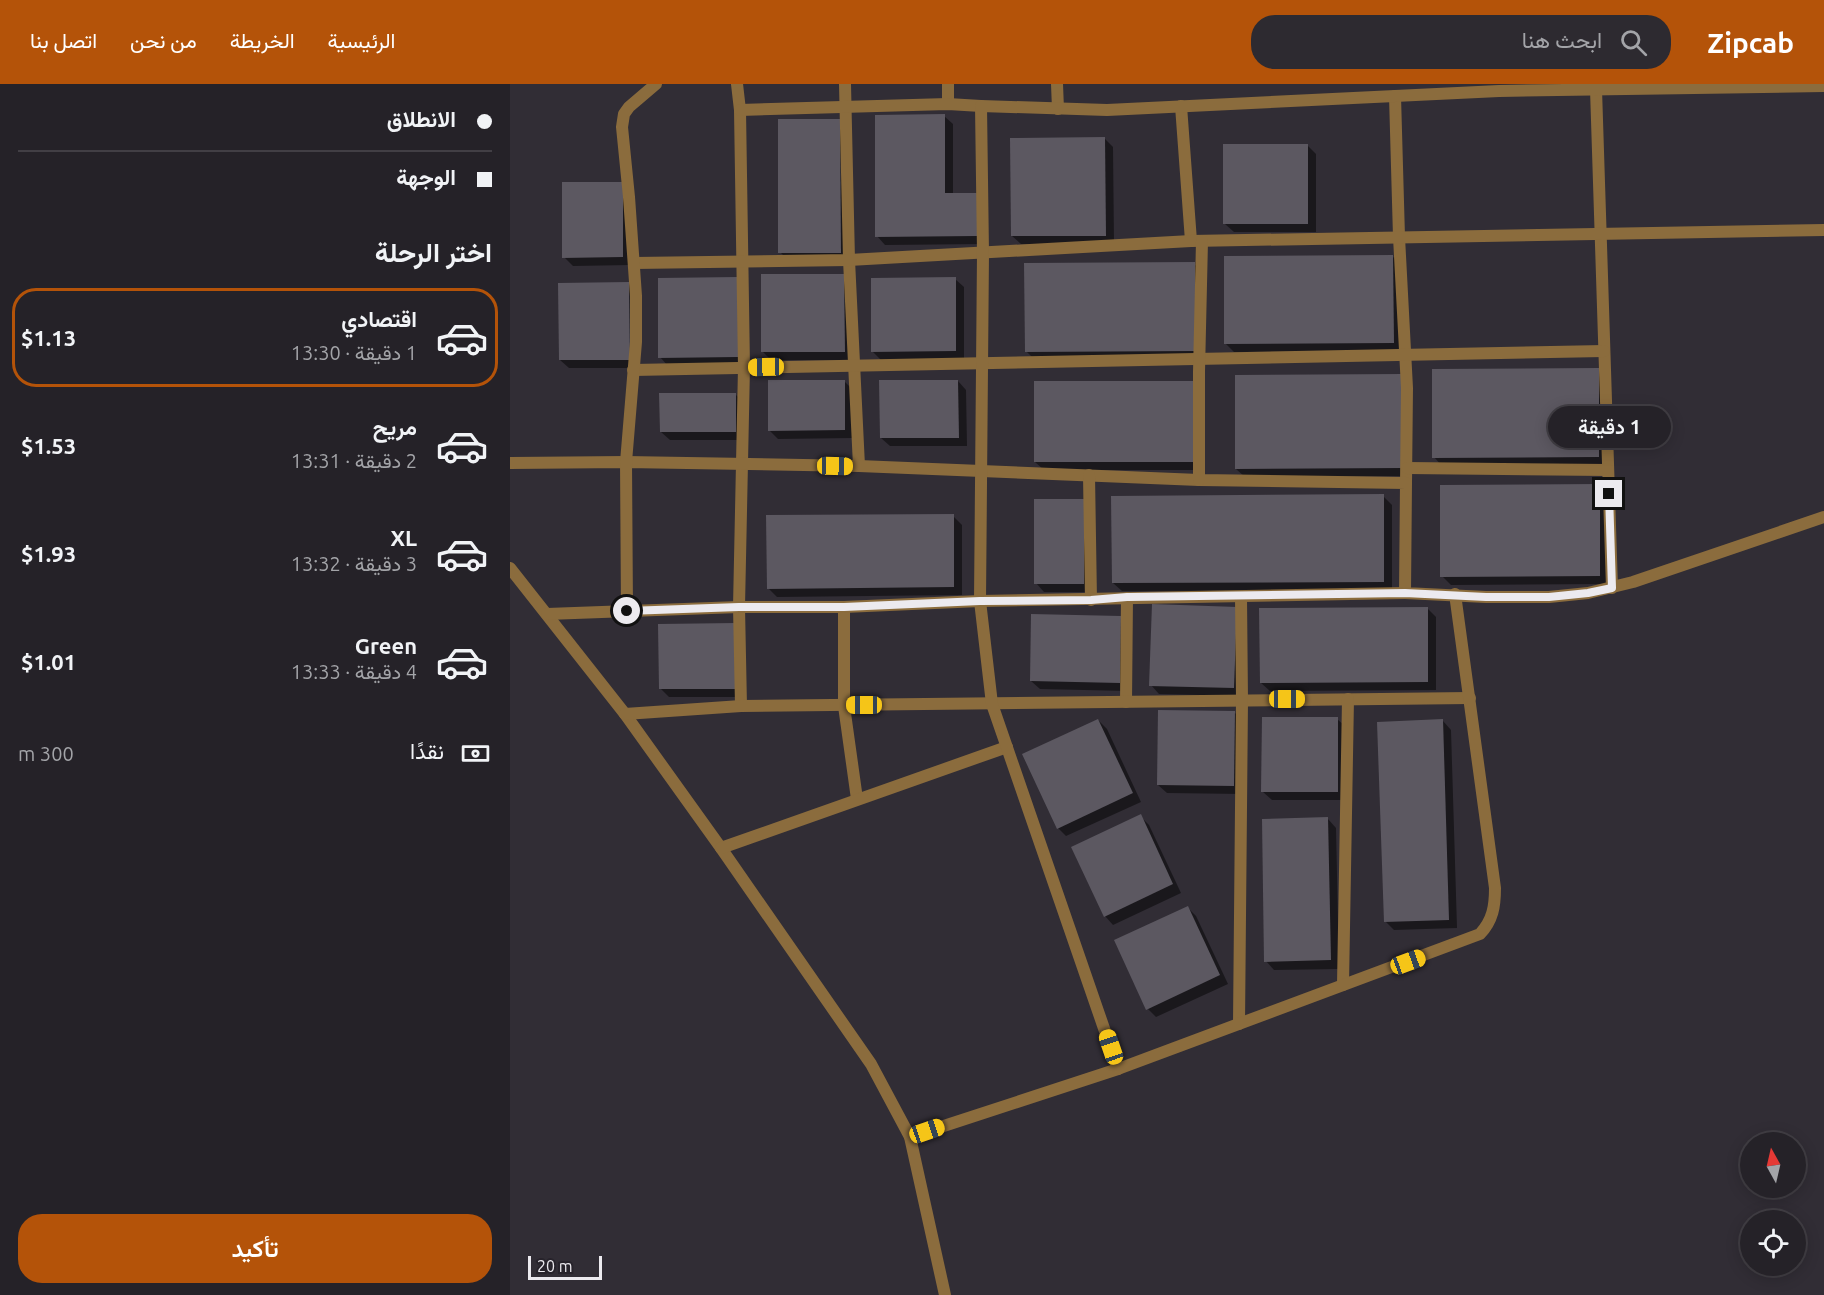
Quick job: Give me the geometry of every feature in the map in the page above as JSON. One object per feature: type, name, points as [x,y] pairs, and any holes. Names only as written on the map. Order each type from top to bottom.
[{"type":"street","points":[[627,611],[626,462],[636,342],[634,263],[622,127],[624,114],[629,107],[656,84]]},
{"type":"street","points":[[737,84],[740,110],[744,367],[739,607],[741,706]]},
{"type":"street","points":[[845,84],[849,260],[859,466]]},
{"type":"street","points":[[948,84],[948,104]]},
{"type":"street","points":[[1057,84],[1058,110]]},
{"type":"street","points":[[740,110],[948,104],[1058,110],[1107,110],[1499,91],[1824,86]]},
{"type":"street","points":[[1596,89],[1612,588]]},
{"type":"street","points":[[1395,96],[1407,388],[1405,593]]},
{"type":"street","points":[[981,106],[980,601],[992,704],[1118,1069]]},
{"type":"street","points":[[1181,106],[1197,241],[1199,480]]},
{"type":"street","points":[[634,263],[849,260],[1197,241],[1824,230]]},
{"type":"street","points":[[633,370],[1604,351]]},
{"type":"street","points":[[510,463],[626,462],[859,466],[1199,480],[1406,483]]},
{"type":"street","points":[[1407,468],[1608,470]]},
{"type":"street","points":[[1089,475],[1091,600]]},
{"type":"street","points":[[547,614],[739,607],[844,607],[980,601],[1091,600],[1127,597],[1405,593],[1549,597],[1588,593],[1633,582],[1824,517]]},
{"type":"street","points":[[510,568],[625,714],[871,1064],[910,1137],[945,1295]]},
{"type":"street","points":[[910,1137],[1118,1069],[1472,939],[1480,934],[1488,926],[1495,902],[1495,888],[1455,594]]},
{"type":"street","points":[[1126,702],[1127,597]]},
{"type":"street","points":[[1239,1024],[1241,597]]},
{"type":"street","points":[[844,607],[844,706],[857,799]]},
{"type":"street","points":[[625,714],[741,706],[1470,698]]},
{"type":"street","points":[[1343,985],[1348,699]]},
{"type":"street","points":[[721,848],[1007,747]]},
{"type":"building","points":[[945,114],[945,193],[977,193],[977,236],[875,237],[875,115]]},
{"type":"building","points":[[778,119],[840,119],[841,253],[778,253]]},
{"type":"building","points":[[1105,137],[1106,236],[1011,236],[1010,138]]},
{"type":"building","points":[[1223,144],[1308,144],[1308,224],[1223,224]]},
{"type":"building","points":[[562,182],[623,182],[623,257],[562,258]]},
{"type":"building","points":[[1393,255],[1394,343],[1224,344],[1224,256]]},
{"type":"building","points":[[1195,262],[1195,351],[1025,352],[1024,263]]},
{"type":"building","points":[[761,274],[844,274],[845,352],[761,352]]},
{"type":"building","points":[[738,277],[738,357],[658,358],[658,278]]},
{"type":"building","points":[[956,277],[956,351],[871,352],[871,278]]},
{"type":"building","points":[[629,282],[630,360],[559,360],[558,283]]},
{"type":"building","points":[[1599,368],[1599,457],[1432,458],[1432,369]]},
{"type":"building","points":[[1403,374],[1403,468],[1235,469],[1235,375]]},
{"type":"building","points":[[768,380],[845,380],[845,430],[768,431]]},
{"type":"building","points":[[879,380],[958,380],[959,438],[880,438]]},
{"type":"building","points":[[1034,381],[1195,381],[1195,462],[1034,462]]},
{"type":"building","points":[[659,393],[736,393],[736,432],[660,432]]},
{"type":"building","points":[[1600,484],[1600,576],[1440,577],[1440,485]]},
{"type":"building","points":[[1384,494],[1384,582],[1112,583],[1111,496]]},
{"type":"building","points":[[1034,499],[1084,499],[1084,584],[1034,584]]},
{"type":"building","points":[[954,514],[954,587],[767,589],[766,515]]},
{"type":"building","points":[[1152,604],[1237,607],[1234,688],[1149,686]]},
{"type":"building","points":[[1428,607],[1428,682],[1260,683],[1259,608]]},
{"type":"building","points":[[1031,614],[1121,616],[1120,683],[1030,681]]},
{"type":"building","points":[[736,623],[737,689],[659,689],[658,624]]},
{"type":"building","points":[[1158,710],[1235,711],[1234,786],[1157,785]]},
{"type":"building","points":[[1262,717],[1338,717],[1338,792],[1261,792]]},
{"type":"building","points":[[1098,719],[1133,793],[1057,829],[1022,754]]},
{"type":"building","points":[[1443,719],[1449,920],[1384,922],[1377,722]]},
{"type":"building","points":[[1141,814],[1173,884],[1104,917],[1071,847]]},
{"type":"building","points":[[1328,817],[1331,960],[1264,962],[1262,819]]},
{"type":"building","points":[[1188,906],[1220,975],[1146,1010],[1114,940]]},
{"type":"route","points":[[627,611],[739,607],[844,607],[1127,597],[1405,593],[1549,597],[1588,593],[1612,588],[1609,494]]}]
